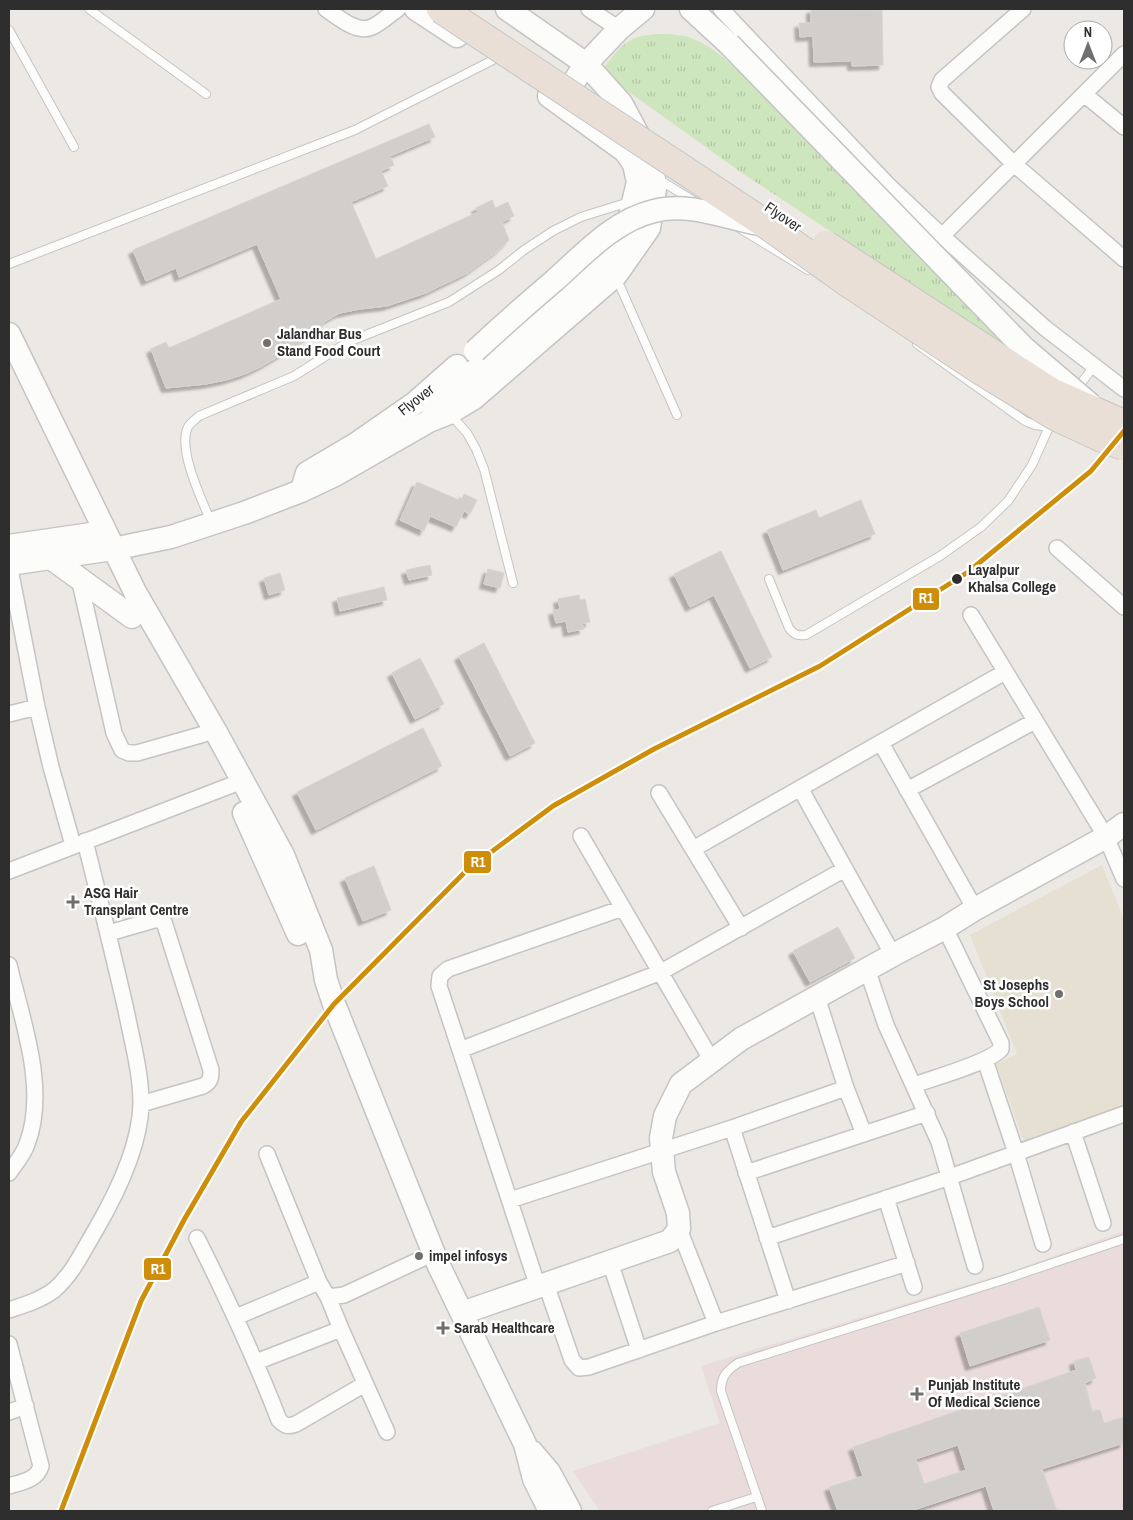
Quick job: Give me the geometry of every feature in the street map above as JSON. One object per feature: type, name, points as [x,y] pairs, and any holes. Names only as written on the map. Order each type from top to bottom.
[{"type":"highway","name":"Flyover","points":[[441,9],[767,225],[854,287],[980,370],[1055,416],[1124,446]]},
{"type":"highway","name":"Flyover","points":[[473,9],[780,215],[1051,392],[1124,424]]},
{"type":"street","points":[[326,9],[345,22],[364,29],[372,27],[398,9]]},
{"type":"street","points":[[416,9],[559,103],[625,151],[634,164],[638,182],[625,236],[603,262],[465,379],[446,397],[439,417]]},
{"type":"street","points":[[9,546],[171,537],[301,491],[336,475],[474,398],[616,275],[649,228],[655,189],[652,161],[621,104],[586,64],[507,9]]},
{"type":"street","points":[[589,9],[619,29]]},
{"type":"street","points":[[559,103],[586,64],[619,29],[642,9]]},
{"type":"street","name":"Flyover","points":[[691,9],[729,44],[1023,347],[1100,413]]},
{"type":"street","points":[[721,9],[888,185],[942,236],[1045,328],[1124,389]]},
{"type":"street","points":[[1023,9],[942,80],[940,87],[942,93],[1014,164],[1124,260]]},
{"type":"street","points":[[942,236],[1124,54]]},
{"type":"street","points":[[1084,94],[1124,127]]},
{"type":"street","name":"Flyover","points":[[301,491],[307,473],[356,444],[415,403],[594,245],[628,220],[655,210],[681,209],[710,211],[767,225]]},
{"type":"street","points":[[9,334],[101,542],[119,597],[204,734],[237,783]]},
{"type":"street","points":[[9,363],[101,542],[134,592],[237,783],[266,860],[307,954],[326,980],[434,1253],[525,1444],[548,1472],[565,1511]]},
{"type":"street","points":[[9,1310],[31,1302],[53,1290],[71,1271],[108,1208],[124,1175],[136,1134],[141,1104],[138,1066],[109,933],[79,843],[51,768],[9,564],[51,558],[101,542]]},
{"type":"street","points":[[1056,548],[1124,607]]},
{"type":"street","points":[[51,558],[132,617]]},
{"type":"street","points":[[79,578],[114,732],[122,750],[128,753],[137,753],[204,734]]},
{"type":"street","points":[[971,616],[1106,837],[1124,880]]},
{"type":"street","points":[[693,849],[1006,672]]},
{"type":"street","points":[[9,714],[37,707]]},
{"type":"street","points":[[907,790],[1035,720]]},
{"type":"street","points":[[881,743],[976,909]]},
{"type":"street","points":[[9,871],[237,783]]},
{"type":"street","points":[[800,788],[893,955]]},
{"type":"street","points":[[660,793],[741,928]]},
{"type":"street","points":[[716,1323],[679,1229],[678,1213],[664,1172],[661,1138],[665,1116],[681,1084],[741,1039],[945,928],[1106,837],[1124,824]]},
{"type":"street","points":[[581,836],[712,1061]]},
{"type":"street","points":[[460,1050],[661,972],[845,869]]},
{"type":"street","points":[[623,908],[448,968],[440,976],[439,986],[510,1200],[542,1286],[575,1365],[579,1368],[589,1367],[716,1323],[907,1263]]},
{"type":"street","points":[[109,933],[154,920],[164,922],[211,1070],[209,1083],[203,1086],[141,1104]]},
{"type":"street","points":[[914,1085],[985,1060],[1001,1049],[1001,1043],[945,928]]},
{"type":"street","points":[[867,969],[886,1025],[939,1142],[975,1266]]},
{"type":"street","points":[[9,1173],[27,1145],[36,1109],[35,1071],[10,974]]},
{"type":"street","points":[[817,997],[846,1088],[864,1134]]},
{"type":"street","points":[[985,1060],[1016,1153],[1043,1244]]},
{"type":"street","points":[[510,1200],[732,1128],[846,1088]]},
{"type":"street","points":[[746,1173],[927,1113]]},
{"type":"street","points":[[767,1238],[1124,1114]]},
{"type":"street","points":[[732,1128],[788,1300]]},
{"type":"street","points":[[1073,1132],[1103,1222]]},
{"type":"street","points":[[267,1154],[319,1282],[328,1297],[387,1432]]},
{"type":"street","points":[[886,1198],[914,1287]]},
{"type":"street","points":[[462,1313],[670,1241],[679,1229]]},
{"type":"street","points":[[197,1238],[236,1317],[279,1420],[284,1425],[289,1427],[296,1424],[365,1384]]},
{"type":"street","points":[[328,1297],[344,1295],[434,1253]]},
{"type":"street","points":[[610,1262],[639,1350]]},
{"type":"street","points":[[236,1317],[319,1282]]},
{"type":"street","points":[[256,1362],[341,1329]]},
{"type":"street","points":[[9,1344],[41,1466],[39,1472],[33,1478],[9,1486]]},
{"type":"street","points":[[9,1412],[26,1406]]},
{"type":"lane","points":[[89,9],[206,94]]},
{"type":"lane","points":[[9,30],[74,147]]},
{"type":"lane","points":[[9,264],[355,130],[493,60]]},
{"type":"lane","points":[[654,176],[815,275]]},
{"type":"lane","points":[[212,523],[198,488],[185,441],[188,426],[199,416],[294,376],[348,342],[449,302],[492,275],[524,250],[553,231],[581,217],[634,200]]},
{"type":"lane","points":[[616,275],[677,415]]},
{"type":"lane","points":[[913,342],[1025,421],[1035,426],[1048,427]]},
{"type":"lane","points":[[1066,404],[1094,366]]},
{"type":"lane","points":[[769,579],[789,628],[793,634],[798,636],[806,635],[940,556],[981,527],[1008,501],[1032,465],[1048,427],[1060,411]]},
{"type":"lane","points":[[439,417],[466,433],[479,456],[513,583]]},
{"type":"lane","points":[[762,1511],[721,1391],[721,1382],[726,1371],[738,1364],[994,1283],[1124,1239]]},
{"type":"lane","points":[[712,1511],[756,1497]]},
{"type":"shaded area","name":"St Josephs Boys School","points":[[1102,865],[1124,919],[1124,1105],[1024,1142],[996,1064],[1017,1054],[970,935]]},
{"type":"shaded area","name":"Punjab Institute Of Medical Science","points":[[1124,1231],[1124,1511],[600,1511],[573,1471],[720,1423],[701,1366],[1006,1273]]},
{"type":"green space","points":[[657,34],[689,37],[709,47],[751,82],[1016,354],[742,173],[601,72],[626,43],[640,36]]},
{"type":"building","points":[[811,9],[882,10],[883,65],[852,66],[852,61],[814,62],[813,36],[800,37],[799,23],[811,23]]},
{"type":"building","points":[[429,124],[435,137],[390,156],[394,165],[381,171],[388,186],[351,202],[376,259],[478,212],[476,208],[492,200],[495,208],[508,202],[514,216],[502,222],[509,240],[499,250],[467,273],[426,293],[387,306],[340,313],[327,320],[296,346],[245,374],[206,384],[166,388],[151,349],[166,342],[169,348],[281,299],[257,244],[179,277],[176,268],[146,281],[133,250]]},
{"type":"building","points":[[417,482],[461,501],[464,494],[477,500],[470,514],[464,511],[456,527],[430,516],[424,531],[400,520]]},
{"type":"building","points":[[861,500],[875,534],[783,570],[767,530],[816,510],[819,518]]},
{"type":"building","points":[[721,551],[772,657],[750,668],[714,595],[690,607],[674,574]]},
{"type":"building","points":[[430,565],[432,575],[409,580],[406,570]]},
{"type":"building","points":[[488,569],[504,573],[500,588],[484,584]]},
{"type":"building","points":[[280,573],[285,590],[269,595],[264,578]]},
{"type":"building","points":[[384,587],[387,600],[340,611],[337,598]]},
{"type":"building","points":[[579,595],[580,600],[585,599],[590,622],[582,623],[584,629],[568,632],[566,621],[556,623],[553,611],[560,609],[558,599]]},
{"type":"building","points":[[484,643],[535,743],[510,756],[459,656]]},
{"type":"building","points":[[420,658],[444,704],[415,719],[392,673]]},
{"type":"building","points":[[423,728],[442,766],[316,830],[297,792]]},
{"type":"building","points":[[374,866],[391,910],[363,921],[345,878]]},
{"type":"building","points":[[838,927],[855,958],[810,982],[793,951]]},
{"type":"building","points":[[1039,1307],[1050,1340],[970,1366],[960,1333]]},
{"type":"building","points":[[1089,1357],[1096,1378],[1085,1383],[1092,1411],[1100,1410],[1104,1423],[1124,1417],[1124,1443],[1042,1469],[1057,1511],[994,1511],[986,1486],[911,1511],[838,1511],[829,1487],[863,1476],[853,1447],[1076,1370],[1074,1361]],"holes":[[[958,1445],[966,1470],[924,1484],[916,1459]]]},
{"type":"transit line","name":"R1","points":[[61,1511],[141,1301],[184,1220],[241,1122],[334,1004],[467,870],[553,806],[654,749],[820,666],[968,572],[1091,471],[1124,431]]},
{"type":"place","name":"Jalandhar Bus Stand Food Court","points":[[267,343]]},
{"type":"place","name":"Layalpur Khalsa College","points":[[957,579]]},
{"type":"place","name":"ASG Hair Transplant Centre","points":[[73,902]]},
{"type":"place","name":"St Josephs Boys School","points":[[1059,994]]},
{"type":"place","name":"impel infosys","points":[[419,1256]]},
{"type":"place","name":"Sarab Healthcare","points":[[443,1328]]},
{"type":"place","name":"Punjab Institute Of Medical Science","points":[[917,1394]]}]
